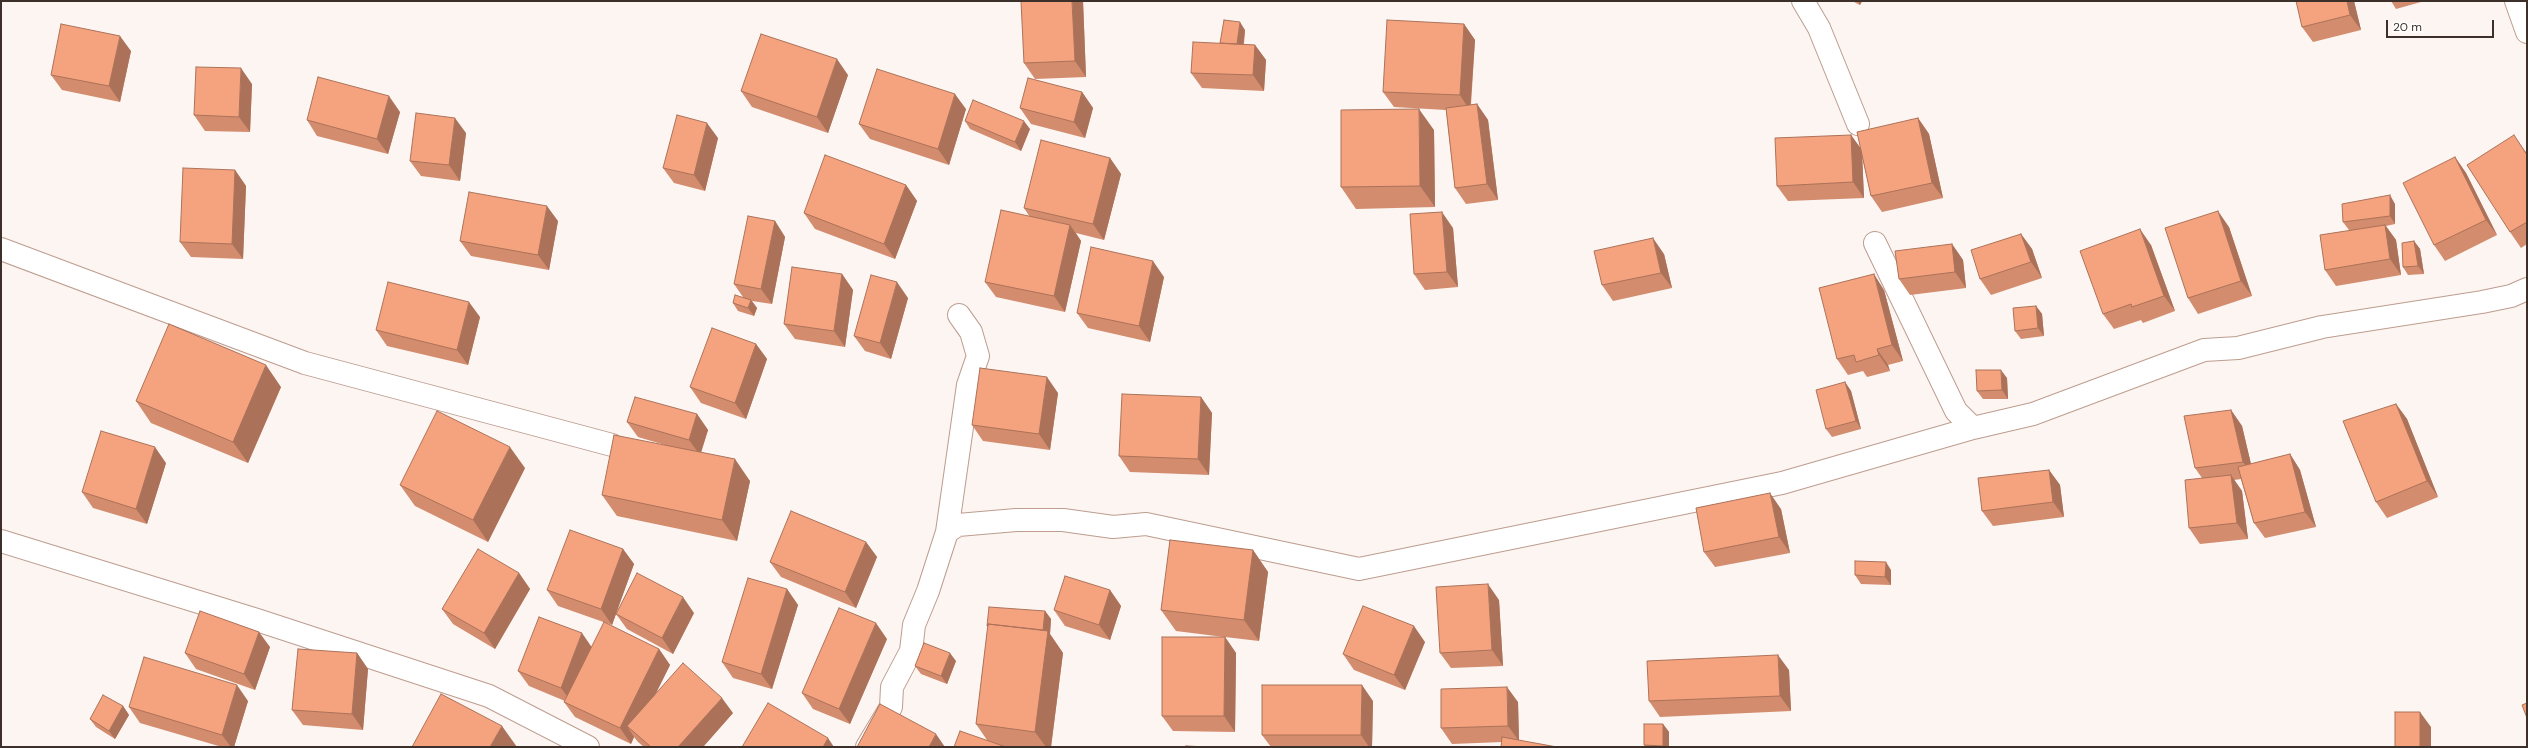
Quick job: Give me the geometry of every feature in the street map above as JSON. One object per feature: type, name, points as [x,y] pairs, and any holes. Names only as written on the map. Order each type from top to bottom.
[{"type":"street","points":[[1803,1],[1819,28],[1858,124]]},
{"type":"street","points":[[2516,1],[2527,32]]},
{"type":"street","points":[[1875,244],[1956,411],[1973,428]]},
{"type":"street","points":[[1,250],[305,363],[612,445]]},
{"type":"street","points":[[948,532],[958,525],[1016,520],[1063,520],[1113,527],[1146,524],[1359,569],[1782,483],[1973,428],[2033,414],[2204,350],[2238,348],[2322,327],[2482,302],[2511,296],[2527,289]]},
{"type":"street","points":[[867,747],[891,707],[892,687],[911,652],[914,625],[928,591],[948,532],[968,385],[978,356],[971,332],[959,315]]},
{"type":"street","points":[[1,541],[257,620],[489,696],[588,747]]},
{"type":"building","points":[[1021,1],[1072,1],[1075,61],[1024,63]]},
{"type":"building","points":[[2296,1],[2347,1],[2350,15],[2302,27]]},
{"type":"building","points":[[1224,20],[1240,22],[1237,44],[1220,43]]},
{"type":"building","points":[[1387,20],[1464,24],[1460,95],[1383,92]]},
{"type":"building","points":[[61,24],[120,36],[109,86],[51,75]]},
{"type":"building","points":[[761,34],[837,59],[817,117],[741,91]]},
{"type":"building","points":[[1193,42],[1255,45],[1253,75],[1191,73]]},
{"type":"building","points":[[196,67],[241,68],[239,117],[194,115]]},
{"type":"building","points":[[877,69],[955,94],[938,149],[859,124]]},
{"type":"building","points":[[318,77],[389,96],[377,139],[307,120]]},
{"type":"building","points":[[1028,78],[1082,92],[1074,122],[1020,108]]},
{"type":"building","points":[[973,100],[1024,121],[1015,142],[965,121]]},
{"type":"building","points":[[1477,104],[1487,184],[1455,188],[1446,108]]},
{"type":"building","points":[[1419,109],[1420,186],[1341,187],[1341,110]]},
{"type":"building","points":[[416,113],[455,118],[449,165],[410,161]]},
{"type":"building","points":[[677,115],[707,123],[694,175],[663,168]]},
{"type":"building","points":[[1918,118],[1932,183],[1871,196],[1857,132]]},
{"type":"building","points":[[1851,135],[1853,182],[1777,186],[1775,138]]},
{"type":"building","points":[[2514,135],[2527,155],[2527,222],[2510,232],[2467,165]]},
{"type":"building","points":[[1041,140],[1110,158],[1093,224],[1024,208]]},
{"type":"building","points":[[825,155],[906,185],[884,244],[804,213]]},
{"type":"building","points":[[2455,157],[2486,220],[2434,245],[2403,183]]},
{"type":"building","points":[[183,168],[235,170],[232,244],[180,242]]},
{"type":"building","points":[[469,192],[547,206],[538,255],[460,241]]},
{"type":"building","points":[[2390,195],[2390,216],[2343,222],[2342,204]]},
{"type":"building","points":[[1001,210],[1070,225],[1054,296],[985,282]]},
{"type":"building","points":[[2218,211],[2241,281],[2188,298],[2165,228]]},
{"type":"building","points":[[1442,212],[1447,272],[1414,274],[1410,214]]},
{"type":"building","points":[[748,216],[775,221],[761,289],[734,284]]},
{"type":"building","points":[[2385,225],[2390,259],[2325,270],[2320,235]]},
{"type":"building","points":[[2140,229],[2164,296],[2132,307],[2131,304],[2103,314],[2080,251]]},
{"type":"building","points":[[2021,234],[2031,262],[1980,279],[1971,250]]},
{"type":"building","points":[[1653,238],[1661,273],[1602,285],[1594,251]]},
{"type":"building","points":[[2414,241],[2418,266],[2403,267],[2402,243]]},
{"type":"building","points":[[1952,244],[1955,272],[1899,279],[1895,251]]},
{"type":"building","points":[[1091,247],[1153,261],[1139,326],[1077,313]]},
{"type":"building","points":[[792,267],[842,274],[834,331],[784,324]]},
{"type":"building","points":[[1874,274],[1892,345],[1877,349],[1879,355],[1856,362],[1854,355],[1837,359],[1819,288]]},
{"type":"building","points":[[871,275],[897,282],[880,343],[854,336]]},
{"type":"building","points":[[388,282],[469,302],[457,350],[376,330]]},
{"type":"building","points":[[735,295],[751,300],[748,308],[733,303]]},
{"type":"building","points":[[2036,306],[2038,328],[2015,331],[2013,308]]},
{"type":"building","points":[[169,324],[266,365],[233,442],[136,401]]},
{"type":"building","points":[[712,328],[756,344],[735,403],[690,387]]},
{"type":"building","points":[[980,368],[1047,377],[1039,434],[972,425]]},
{"type":"building","points":[[1976,370],[2001,370],[2002,390],[1977,391]]},
{"type":"building","points":[[1845,382],[1856,421],[1826,429],[1816,390]]},
{"type":"building","points":[[1122,394],[1201,397],[1198,459],[1119,456]]},
{"type":"building","points":[[635,397],[697,414],[689,440],[627,422]]},
{"type":"building","points":[[2396,404],[2427,481],[2376,502],[2343,421]]},
{"type":"building","points":[[2231,410],[2243,462],[2195,468],[2184,416]]},
{"type":"building","points":[[437,411],[510,447],[473,520],[400,485]]},
{"type":"building","points":[[101,431],[155,447],[136,509],[82,492]]},
{"type":"building","points":[[614,435],[735,459],[722,520],[602,495]]},
{"type":"building","points":[[2290,454],[2305,512],[2254,523],[2238,467]]},
{"type":"building","points":[[2049,470],[2053,502],[1982,511],[1978,478]]},
{"type":"building","points":[[2231,475],[2237,523],[2189,528],[2185,480]]},
{"type":"building","points":[[1770,493],[1779,537],[1704,552],[1696,508]]},
{"type":"building","points":[[791,511],[866,542],[845,592],[770,562]]},
{"type":"building","points":[[570,530],[623,549],[601,609],[547,590]]},
{"type":"building","points":[[1170,540],[1253,550],[1244,620],[1161,610]]},
{"type":"building","points":[[478,549],[519,573],[484,633],[442,609]]},
{"type":"building","points":[[1855,561],[1886,562],[1885,577],[1855,575]]},
{"type":"building","points":[[637,573],[683,597],[662,638],[616,614]]},
{"type":"building","points":[[1065,576],[1110,590],[1099,625],[1054,610]]},
{"type":"building","points":[[748,578],[787,589],[761,674],[722,662]]},
{"type":"building","points":[[1488,584],[1492,650],[1440,653],[1436,587]]},
{"type":"building","points":[[1363,606],[1414,626],[1394,675],[1343,654]]},
{"type":"building","points":[[989,607],[1045,611],[1043,630],[988,624],[987,626]]},
{"type":"building","points":[[839,608],[876,623],[839,709],[802,693]]},
{"type":"building","points":[[200,611],[259,632],[244,674],[185,653]]},
{"type":"building","points":[[539,617],[582,633],[561,688],[518,671]]},
{"type":"building","points":[[604,622],[659,649],[620,728],[564,702]]},
{"type":"building","points":[[988,624],[1048,631],[1035,732],[976,724]]},
{"type":"building","points":[[1162,637],[1225,637],[1224,716],[1162,716]]},
{"type":"building","points":[[924,643],[950,653],[941,676],[915,666]]},
{"type":"building","points":[[298,649],[357,653],[352,714],[292,710]]},
{"type":"building","points":[[1778,655],[1780,696],[1649,701],[1647,661]]},
{"type":"building","points":[[144,657],[237,685],[222,735],[129,707]]},
{"type":"building","points":[[683,663],[722,698],[678,747],[651,747],[627,726]]},
{"type":"building","points":[[1262,685],[1362,685],[1361,735],[1262,735]]},
{"type":"building","points":[[1507,687],[1508,726],[1441,728],[1441,689]]},
{"type":"building","points":[[441,694],[502,726],[490,747],[412,747]]},
{"type":"building","points":[[103,695],[123,706],[109,731],[90,719]]},
{"type":"building","points":[[768,703],[828,738],[823,747],[742,747]]},
{"type":"building","points":[[2527,703],[2527,718],[2522,705]]},
{"type":"building","points":[[880,704],[936,734],[929,747],[857,747]]},
{"type":"building","points":[[2395,712],[2420,712],[2420,747],[2395,747]]},
{"type":"building","points":[[1644,724],[1663,724],[1663,746],[1644,745]]},
{"type":"building","points":[[960,731],[1006,747],[954,747]]},
{"type":"building","points":[[1502,737],[1557,747],[1501,747]]},
{"type":"building","points":[[1186,746],[1207,747],[1186,747]]}]
